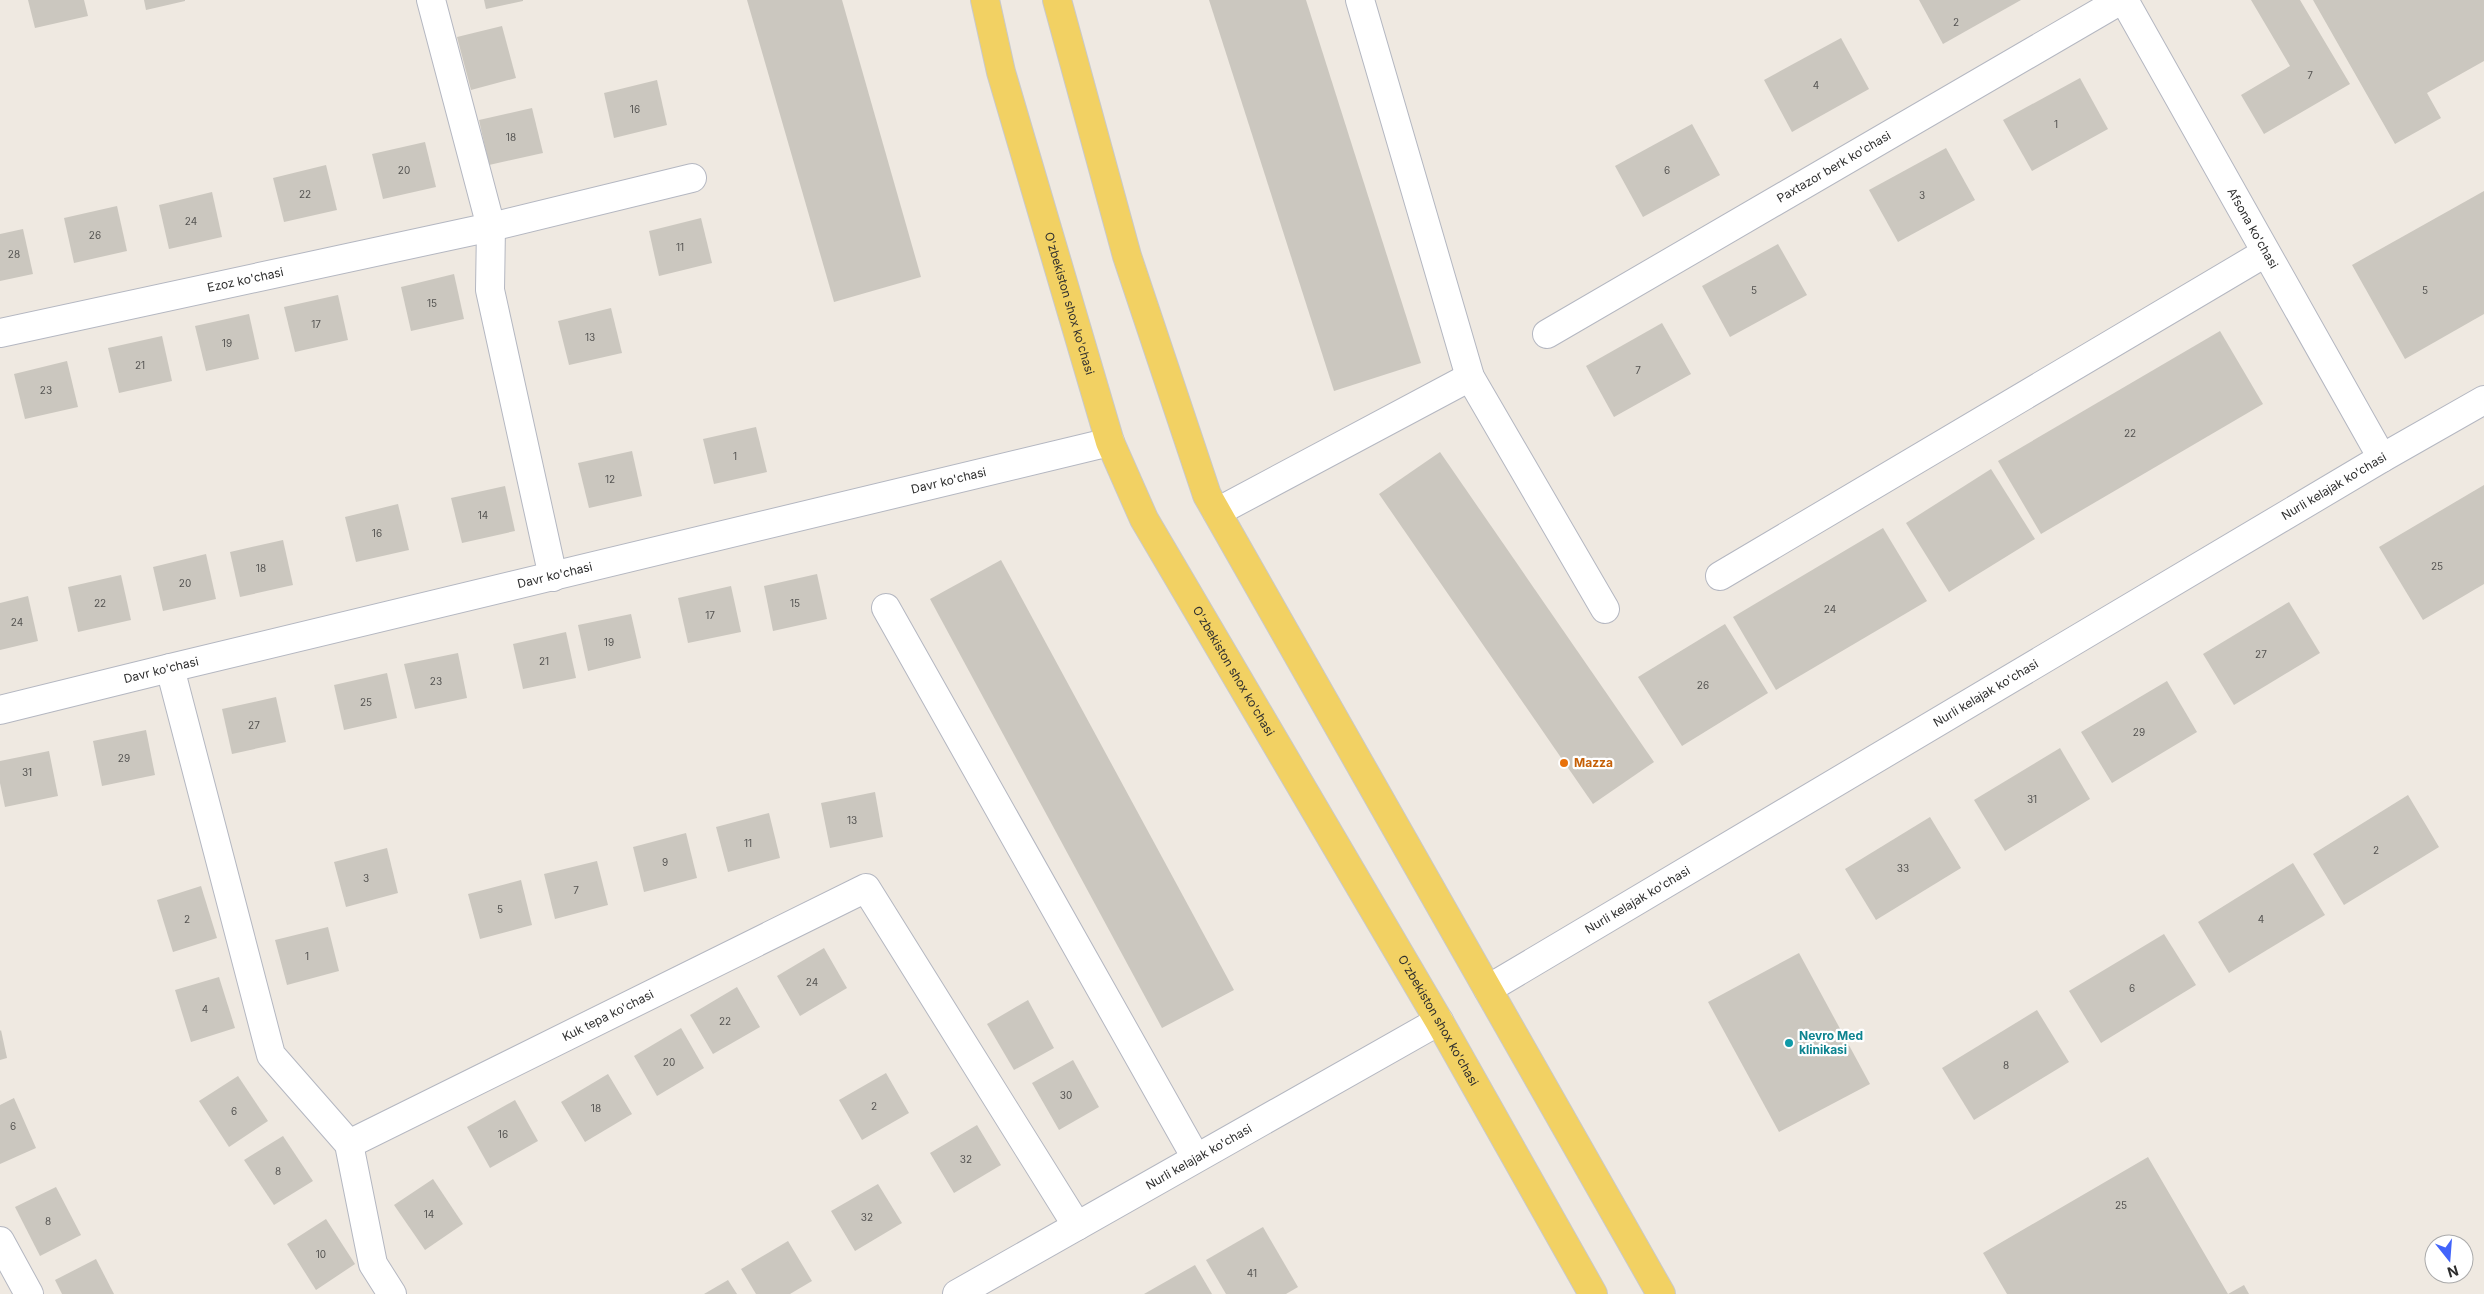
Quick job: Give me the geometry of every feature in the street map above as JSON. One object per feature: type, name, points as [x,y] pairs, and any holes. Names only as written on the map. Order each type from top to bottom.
[{"type":"main road","name":"O'zbekiston shox ko'chasi","points":[[985,0],[1001,72],[1110,442],[1144,519],[1439,1021],[1593,1294]]},
{"type":"main road","points":[[1057,0],[1127,256],[1207,495],[1661,1294]]},
{"type":"street","points":[[431,0],[492,227],[490,290],[553,577]]},
{"type":"street","points":[[1360,0],[1470,377],[1605,609]]},
{"type":"street","name":"Afsona ko'chasi","points":[[2123,0],[2382,458]]},
{"type":"street","name":"Paxtazor berk ko'chasi","points":[[1547,334],[2123,0]]},
{"type":"street","name":"Ezoz ko'chasi","points":[[0,333],[492,227],[692,178]]},
{"type":"street","points":[[1720,576],[2265,253]]},
{"type":"street","points":[[1217,512],[1470,377]]},
{"type":"street","name":"Nurli kelajak ko'chasi","points":[[1488,989],[2382,458],[2484,400]]},
{"type":"street","name":"Davr ko'chasi","points":[[0,710],[1110,442]]},
{"type":"street","points":[[886,608],[1196,1158]]},
{"type":"street","points":[[170,668],[271,1055],[349,1144],[373,1264],[392,1294]]},
{"type":"street","name":"Kuk tepa ko'chasi","points":[[349,1144],[866,888],[1077,1226]]},
{"type":"street","name":"Nurli kelajak ko'chasi","points":[[957,1294],[1439,1021]]},
{"type":"street","points":[[0,1241],[28,1294]]},
{"type":"building","points":[[28,0],[84,0],[88,16],[35,28]]},
{"type":"building","points":[[144,0],[185,0],[185,1],[146,10]]},
{"type":"building","points":[[484,0],[523,0],[523,1],[486,9]]},
{"type":"building","points":[[747,0],[842,0],[921,277],[834,302]]},
{"type":"building","points":[[1209,0],[1306,0],[1421,363],[1334,391]]},
{"type":"building","points":[[1919,0],[2021,0],[1943,44]]},
{"type":"building","points":[[2251,0],[2300,0],[2350,84],[2264,134],[2241,95],[2290,66]]},
{"type":"building","points":[[2313,0],[2484,0],[2484,61],[2427,93],[2441,118],[2395,144]]},
{"type":"building","points":[[502,26],[516,78],[471,90],[457,37]]},
{"type":"building","points":[[1841,38],[1869,89],[1792,132],[1764,80]]},
{"type":"building","points":[[2080,78],[2108,129],[2032,171],[2003,120]]},
{"type":"building","points":[[657,80],[667,125],[614,138],[604,93]]},
{"type":"building","points":[[532,108],[543,153],[489,165],[479,120]]},
{"type":"building","points":[[1692,124],[1720,175],[1643,217],[1615,166]]},
{"type":"building","points":[[425,142],[436,187],[383,199],[372,154]]},
{"type":"building","points":[[1946,148],[1975,200],[1898,242],[1869,190]]},
{"type":"building","points":[[326,165],[337,210],[284,222],[273,178]]},
{"type":"building","points":[[2484,191],[2484,314],[2405,359],[2352,265]]},
{"type":"building","points":[[212,192],[222,237],[169,249],[159,205]]},
{"type":"building","points":[[117,206],[127,251],[74,263],[64,218]]},
{"type":"building","points":[[701,218],[712,263],[659,276],[649,231]]},
{"type":"building","points":[[23,229],[33,274],[0,281],[0,234]]},
{"type":"building","points":[[1778,244],[1807,295],[1730,337],[1702,286]]},
{"type":"building","points":[[454,274],[464,319],[411,331],[401,287]]},
{"type":"building","points":[[338,295],[348,340],[295,352],[284,307]]},
{"type":"building","points":[[611,308],[622,353],[569,365],[558,321]]},
{"type":"building","points":[[249,314],[259,359],[206,371],[195,326]]},
{"type":"building","points":[[1662,323],[1691,374],[1614,417],[1586,366]]},
{"type":"building","points":[[2220,331],[2263,404],[2041,534],[1998,461]]},
{"type":"building","points":[[162,336],[172,381],[119,393],[108,348]]},
{"type":"building","points":[[67,361],[78,407],[25,419],[14,374]]},
{"type":"building","points":[[756,427],[767,472],[714,484],[703,439]]},
{"type":"building","points":[[632,451],[642,496],[589,508],[578,463]]},
{"type":"building","points":[[1440,452],[1654,762],[1593,804],[1379,494]]},
{"type":"building","points":[[1991,469],[2035,539],[1949,592],[1906,523]]},
{"type":"building","points":[[2484,485],[2484,584],[2423,620],[2379,547]]},
{"type":"building","points":[[505,486],[515,531],[462,543],[451,498]]},
{"type":"building","points":[[398,504],[409,550],[356,562],[345,517]]},
{"type":"building","points":[[1883,528],[1927,601],[1776,690],[1733,617]]},
{"type":"building","points":[[283,540],[293,585],[240,597],[230,552]]},
{"type":"building","points":[[206,554],[216,599],[163,611],[153,567]]},
{"type":"building","points":[[1001,560],[1234,990],[1162,1028],[930,599]]},
{"type":"building","points":[[817,574],[827,619],[773,631],[764,586]]},
{"type":"building","points":[[121,575],[131,620],[78,632],[68,587]]},
{"type":"building","points":[[731,586],[741,632],[688,643],[678,598]]},
{"type":"building","points":[[28,596],[38,641],[0,650],[0,603]]},
{"type":"building","points":[[2289,602],[2320,653],[2234,705],[2203,654]]},
{"type":"building","points":[[631,614],[641,658],[588,671],[578,625]]},
{"type":"building","points":[[1725,624],[1768,693],[1682,746],[1638,677]]},
{"type":"building","points":[[566,632],[576,678],[523,689],[513,644]]},
{"type":"building","points":[[458,653],[467,698],[415,709],[404,664]]},
{"type":"building","points":[[387,673],[397,718],[344,730],[334,685]]},
{"type":"building","points":[[2167,681],[2197,732],[2112,783],[2081,732]]},
{"type":"building","points":[[276,697],[286,742],[232,754],[222,709]]},
{"type":"building","points":[[146,730],[155,775],[102,786],[93,741]]},
{"type":"building","points":[[2060,748],[2090,799],[2005,851],[1974,800]]},
{"type":"building","points":[[49,751],[58,796],[5,807],[0,783],[0,761]]},
{"type":"building","points":[[875,792],[883,837],[830,848],[821,803]]},
{"type":"building","points":[[2408,795],[2439,847],[2344,905],[2313,854]]},
{"type":"building","points":[[769,813],[780,858],[728,872],[716,827]]},
{"type":"building","points":[[1930,817],[1961,868],[1876,920],[1845,869]]},
{"type":"building","points":[[686,833],[697,878],[644,892],[633,847]]},
{"type":"building","points":[[387,848],[398,893],[346,907],[334,862]]},
{"type":"building","points":[[597,861],[608,905],[555,919],[544,874]]},
{"type":"building","points":[[2293,863],[2325,915],[2229,973],[2198,922]]},
{"type":"building","points":[[521,880],[532,925],[480,939],[468,894]]},
{"type":"building","points":[[201,886],[217,938],[173,952],[157,900]]},
{"type":"building","points":[[328,927],[339,971],[287,985],[275,940]]},
{"type":"building","points":[[2164,934],[2196,985],[2101,1043],[2069,991]]},
{"type":"building","points":[[824,948],[847,988],[800,1016],[777,976]]},
{"type":"building","name":"Nevro Med klinikasi","points":[[1799,953],[1870,1084],[1779,1132],[1708,1002]]},
{"type":"building","points":[[219,977],[235,1028],[191,1042],[175,990]]},
{"type":"building","points":[[737,987],[760,1027],[713,1054],[690,1015]]},
{"type":"building","points":[[1028,1000],[1054,1048],[1014,1070],[987,1024]]},
{"type":"building","points":[[2037,1010],[2069,1062],[1974,1120],[1942,1068]]},
{"type":"building","points":[[681,1028],[704,1068],[657,1096],[634,1056]]},
{"type":"building","points":[[0,1031],[7,1058],[0,1060]]},
{"type":"building","points":[[1073,1060],[1099,1107],[1059,1130],[1032,1083]]},
{"type":"building","points":[[886,1073],[909,1113],[862,1140],[839,1100]]},
{"type":"building","points":[[608,1074],[632,1114],[585,1142],[561,1102]]},
{"type":"building","points":[[238,1076],[268,1121],[229,1147],[199,1101]]},
{"type":"building","points":[[14,1098],[36,1148],[0,1164],[0,1105]]},
{"type":"building","points":[[515,1100],[538,1141],[490,1168],[467,1127]]},
{"type":"building","points":[[977,1125],[1001,1165],[954,1193],[930,1153]]},
{"type":"building","points":[[283,1136],[313,1181],[274,1205],[244,1160]]},
{"type":"building","points":[[2148,1157],[2228,1294],[2007,1294],[1983,1253]]},
{"type":"building","points":[[433,1179],[463,1224],[425,1250],[394,1205]]},
{"type":"building","points":[[878,1184],[902,1223],[855,1251],[831,1211]]},
{"type":"building","points":[[56,1187],[81,1235],[40,1256],[15,1207]]},
{"type":"building","points":[[326,1219],[355,1264],[316,1290],[287,1244]]},
{"type":"building","points":[[1263,1227],[1298,1287],[1286,1294],[1226,1294],[1206,1260]]},
{"type":"building","points":[[788,1241],[812,1281],[790,1294],[756,1294],[741,1269]]},
{"type":"building","points":[[96,1259],[114,1294],[62,1294],[55,1280]]},
{"type":"building","points":[[1195,1265],[1212,1294],[1144,1294]]},
{"type":"building","points":[[728,1280],[737,1294],[704,1294]]},
{"type":"building","points":[[2244,1285],[2249,1294],[2228,1294]]},
{"type":"place","name":"Mazza","points":[[1564,763]]},
{"type":"place","name":"Nevro Med klinikasi","points":[[1789,1043]]}]
